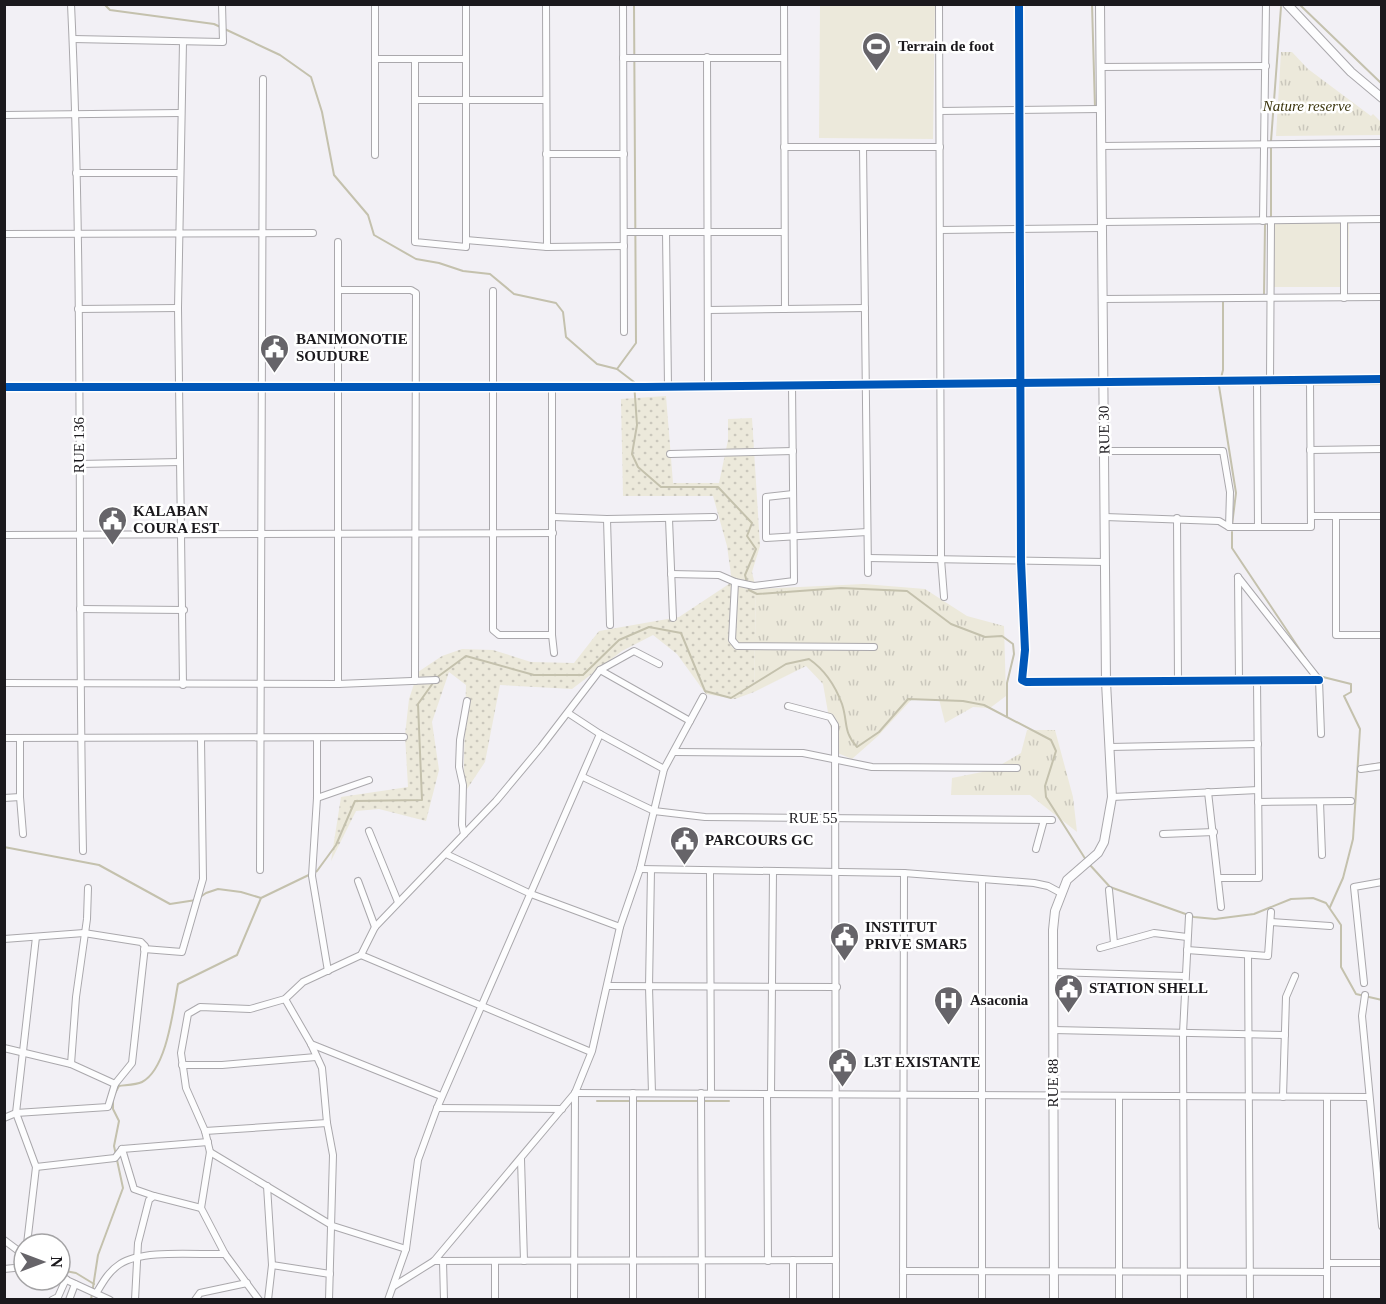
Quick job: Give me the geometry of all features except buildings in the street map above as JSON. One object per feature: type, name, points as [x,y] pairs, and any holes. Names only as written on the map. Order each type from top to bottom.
[{"type":"main road","name":"RUE 30","points":[[1098,853],[1107,833],[1112,797],[1106,682],[1100,4]]},
{"type":"main road","points":[[1287,4],[1351,72],[1382,98]]},
{"type":"main road","name":"RUE 88","points":[[1054,1299],[1053,930],[1061,893],[1074,872],[1098,853]]},
{"type":"street","name":"RUE 136","points":[[71,4],[78,235],[78,535],[83,851]]},
{"type":"street","points":[[73,39],[223,42],[222,4]]},
{"type":"street","points":[[375,4],[375,155]]},
{"type":"street","points":[[415,59],[415,242],[466,247],[466,4]]},
{"type":"street","points":[[546,4],[547,247]]},
{"type":"street","points":[[623,4],[624,332]]},
{"type":"street","points":[[784,4],[784,309]]},
{"type":"street","points":[[939,4],[941,559],[944,597]]},
{"type":"street","points":[[1019,4],[1021,561],[1025,650],[1022,680],[1026,682],[1319,680]]},
{"type":"street","points":[[1266,4],[1268,144],[1265,298],[1270,381]]},
{"type":"street","points":[[183,42],[178,308],[183,534],[183,685]]},
{"type":"street","points":[[708,57],[708,386]]},
{"type":"street","points":[[623,58],[784,58]]},
{"type":"street","points":[[375,59],[466,59]]},
{"type":"street","points":[[1100,67],[1266,66]]},
{"type":"street","points":[[260,870],[263,79]]},
{"type":"street","points":[[415,100],[546,100]]},
{"type":"street","points":[[940,111],[1100,109]]},
{"type":"street","points":[[4,115],[180,113]]},
{"type":"street","points":[[1101,146],[1382,143]]},
{"type":"street","points":[[784,147],[940,147]]},
{"type":"street","points":[[863,147],[868,573]]},
{"type":"street","points":[[546,154],[624,154]]},
{"type":"street","points":[[76,173],[179,173]]},
{"type":"street","points":[[940,230],[1382,219]]},
{"type":"street","points":[[1344,220],[1344,298]]},
{"type":"street","points":[[624,232],[784,232]]},
{"type":"street","points":[[666,232],[668,386]]},
{"type":"street","points":[[4,234],[313,233]]},
{"type":"street","points":[[466,240],[547,247],[624,246]]},
{"type":"street","points":[[338,242],[338,684]]},
{"type":"street","points":[[338,290],[411,290],[416,293],[415,681]]},
{"type":"street","points":[[493,291],[493,630],[499,635],[552,635]]},
{"type":"street","points":[[1103,299],[1382,297]]},
{"type":"street","points":[[78,309],[178,308]]},
{"type":"street","points":[[708,310],[865,308]]},
{"type":"street","points":[[4,387],[645,387],[1382,379]]},
{"type":"street","points":[[1257,381],[1258,527]]},
{"type":"street","points":[[1105,517],[1219,521],[1229,527],[1311,527],[1310,381]]},
{"type":"street","points":[[671,574],[719,575],[735,582],[754,586],[791,582],[794,578],[792,385]]},
{"type":"street","points":[[552,386],[554,517],[552,635],[554,652]]},
{"type":"street","points":[[1310,450],[1382,449]]},
{"type":"street","points":[[670,454],[793,451]]},
{"type":"street","points":[[1104,451],[1223,451],[1230,492],[1229,527]]},
{"type":"street","points":[[79,464],[180,462]]},
{"type":"street","points":[[794,494],[770,496],[765,500],[766,538],[867,532]]},
{"type":"street","points":[[1311,516],[1382,516]]},
{"type":"street","points":[[1336,516],[1336,635],[1382,635]]},
{"type":"street","points":[[554,517],[607,519],[714,517]]},
{"type":"street","points":[[1177,518],[1178,682]]},
{"type":"street","points":[[607,519],[610,625]]},
{"type":"street","points":[[669,519],[674,618]]},
{"type":"street","points":[[4,535],[554,533]]},
{"type":"street","points":[[868,558],[1105,562]]},
{"type":"street","points":[[1239,681],[1238,576],[1319,680],[1322,734]]},
{"type":"street","points":[[735,582],[732,640],[737,646],[874,647]]},
{"type":"street","points":[[80,609],[184,610]]},
{"type":"street","points":[[259,1299],[225,1254],[201,1208],[210,1152],[205,1131],[186,1088],[182,1065],[182,1041],[188,1014],[194,1009],[250,1009],[285,999],[303,982],[361,955],[375,927],[446,854],[522,770],[600,670],[634,651],[659,664]]},
{"type":"street","points":[[600,670],[690,721]]},
{"type":"street","points":[[4,683],[338,684],[436,680]]},
{"type":"street","points":[[1218,878],[1259,878],[1257,681]]},
{"type":"street","points":[[394,1286],[434,1261],[575,1093],[591,1052],[609,986],[620,927],[640,868],[664,769],[703,697]]},
{"type":"street","points":[[464,834],[462,825],[463,785],[459,767],[460,740],[467,701]]},
{"type":"street","points":[[788,706],[834,720],[837,758],[836,1299]]},
{"type":"street","points":[[568,713],[600,734],[664,769]]},
{"type":"street","points":[[388,1299],[406,1249],[418,1160],[441,1096],[600,734]]},
{"type":"street","points":[[4,738],[404,737]]},
{"type":"street","points":[[20,738],[20,797],[23,834]]},
{"type":"street","points":[[144,949],[182,952],[203,879],[201,739]]},
{"type":"street","points":[[317,739],[317,798],[312,876],[328,972]]},
{"type":"street","points":[[1110,747],[1258,744]]},
{"type":"street","points":[[674,752],[803,753],[872,766],[1017,768]]},
{"type":"street","points":[[1361,769],[1382,766]]},
{"type":"street","name":"RUE 55","points":[[582,777],[654,811],[705,817],[1052,820]]},
{"type":"street","points":[[317,798],[369,780]]},
{"type":"street","points":[[1112,797],[1258,790]]},
{"type":"street","points":[[1208,792],[1221,907]]},
{"type":"street","points":[[4,798],[20,797]]},
{"type":"street","points":[[1320,801],[1322,855]]},
{"type":"street","points":[[1258,802],[1351,801]]},
{"type":"street","points":[[1036,849],[1044,820]]},
{"type":"street","points":[[369,831],[398,902]]},
{"type":"street","points":[[1163,834],[1214,832]]},
{"type":"street","points":[[446,854],[531,894],[620,927]]},
{"type":"street","points":[[640,868],[710,872],[904,873],[1034,883],[1048,886],[1061,893]]},
{"type":"street","points":[[651,870],[649,987],[652,1093]]},
{"type":"street","points":[[710,872],[711,1093]]},
{"type":"street","points":[[768,1261],[772,872]]},
{"type":"street","points":[[903,1299],[904,873]]},
{"type":"street","points":[[982,880],[982,1299]]},
{"type":"street","points":[[358,882],[375,927]]},
{"type":"street","points":[[1364,982],[1354,887],[1382,882]]},
{"type":"street","points":[[71,1064],[88,888]]},
{"type":"street","points":[[1110,890],[1114,943]]},
{"type":"street","points":[[1186,950],[1265,957],[1270,954],[1271,912]]},
{"type":"street","points":[[1184,1299],[1182,1096],[1189,916]]},
{"type":"street","points":[[1271,922],[1330,926]]},
{"type":"street","points":[[4,939],[84,933],[141,942],[144,949],[132,1063],[115,1084],[108,1107],[16,1113],[4,1118]]},
{"type":"street","points":[[1100,948],[1154,933],[1187,936]]},
{"type":"street","points":[[28,1232],[36,1167],[16,1113],[36,937]]},
{"type":"street","points":[[361,955],[591,1052]]},
{"type":"street","points":[[1248,955],[1250,1299]]},
{"type":"street","points":[[1053,972],[1185,976]]},
{"type":"street","points":[[1283,1097],[1286,997],[1295,976]]},
{"type":"street","points":[[609,986],[837,987]]},
{"type":"street","points":[[1365,995],[1362,1016],[1379,1173],[1382,1226]]},
{"type":"street","points":[[285,999],[311,1044],[321,1068],[333,1155],[333,1226],[329,1299]]},
{"type":"street","points":[[1053,1030],[1285,1035]]},
{"type":"street","points":[[311,1044],[441,1096]]},
{"type":"street","points":[[4,1048],[71,1064],[115,1084]]},
{"type":"street","points":[[182,1065],[222,1065],[316,1057]]},
{"type":"street","points":[[575,1093],[1369,1097]]},
{"type":"street","points":[[574,1299],[575,1093]]},
{"type":"street","points":[[633,1093],[633,1299]]},
{"type":"street","points":[[701,1093],[702,1299]]},
{"type":"street","points":[[1119,1096],[1119,1299]]},
{"type":"street","points":[[1327,1097],[1327,1299]]},
{"type":"street","points":[[437,1108],[562,1109]]},
{"type":"street","points":[[205,1131],[327,1123]]},
{"type":"street","points":[[36,1167],[115,1158],[122,1149],[208,1142]]},
{"type":"street","points":[[122,1149],[134,1189],[201,1208]]},
{"type":"street","points":[[210,1152],[333,1226],[406,1249]]},
{"type":"street","points":[[521,1159],[524,1261]]},
{"type":"street","points":[[267,1186],[273,1265],[268,1299]]},
{"type":"street","points":[[135,1299],[137,1257],[145,1205],[154,1196]]},
{"type":"street","points":[[97,1292],[114,1269],[137,1257],[225,1254]]},
{"type":"street","points":[[793,1260],[793,1299]]},
{"type":"street","points":[[434,1261],[836,1260]]},
{"type":"street","points":[[443,1261],[444,1299]]},
{"type":"street","points":[[495,1261],[495,1299]]},
{"type":"street","points":[[1327,1263],[1382,1263]]},
{"type":"street","points":[[273,1265],[330,1274]]},
{"type":"street","points":[[903,1271],[1327,1272]]},
{"type":"street","points":[[72,1282],[110,1299]]},
{"type":"street","points":[[195,1299],[200,1293],[247,1283]]},
{"type":"street","points":[[69,1299],[78,1285]]},
{"type":"street","points":[[394,1286],[394,1299]]},
{"type":"green space","name":"Terrain de foot","points":[[820,5],[935,5],[933,139],[819,138]]},
{"type":"green space","name":"Nature reserve","points":[[1281,52],[1292,52],[1308,69],[1371,116],[1373,114],[1381,122],[1381,135],[1276,136]]},
{"type":"green space","points":[[1272,222],[1349,222],[1348,287],[1272,287]]},
{"type":"green space","points":[[666,396],[673,483],[719,483],[728,440],[728,419],[752,418],[760,546],[752,572],[756,589],[754,692],[735,699],[706,694],[677,654],[653,635],[622,651],[572,689],[500,685],[485,762],[463,795],[466,685],[449,672],[432,722],[439,770],[426,821],[379,809],[356,811],[331,861],[341,797],[408,787],[405,735],[409,699],[418,672],[442,656],[462,649],[493,650],[531,662],[574,663],[599,631],[679,617],[732,582],[727,546],[713,496],[623,496],[621,399]]},
{"type":"green space","points":[[864,584],[925,589],[967,616],[1004,626],[1006,696],[990,708],[973,707],[945,723],[939,699],[912,699],[878,736],[852,759],[835,752],[823,684],[806,666],[754,692],[756,589]]},
{"type":"green space","points":[[1027,730],[1055,730],[1073,797],[1077,832],[1030,795],[951,795],[952,778],[992,770],[1021,753]]},
{"type":"waterway","points":[[104,4],[110,10],[214,24],[280,55],[311,77],[322,112],[334,175],[368,215],[374,235],[416,259],[439,263],[463,271],[490,274],[514,294],[556,303],[563,312],[566,337],[597,364],[617,369],[634,382],[637,425],[632,454],[638,467],[661,487],[718,487],[752,523],[747,536],[756,549],[745,575],[749,590],[757,594],[841,588],[907,591],[951,624],[985,637],[1002,636],[1013,644],[1014,654],[1007,683],[1007,717]]},
{"type":"waterway","points":[[617,369],[636,343],[634,4]]},
{"type":"waterway","points":[[1092,4],[1095,108]]},
{"type":"waterway","points":[[1299,4],[1382,84]]},
{"type":"waterway","points":[[1264,296],[1265,225],[1271,216],[1271,141],[1281,7]]},
{"type":"waterway","points":[[1232,301],[1223,301],[1223,370],[1219,386],[1236,493],[1232,525]]},
{"type":"waterway","points":[[1108,386],[1382,384]]},
{"type":"waterway","points":[[1232,532],[1232,548],[1308,662]]},
{"type":"waterway","points":[[436,678],[466,656],[534,675],[583,675],[619,640],[649,627],[681,633],[705,691],[731,698],[786,664],[809,659],[825,673],[836,690],[844,710],[848,732],[857,747],[879,732],[908,699],[963,701],[984,705],[1051,740],[1056,751],[1045,786],[1046,797],[1086,860]]},
{"type":"waterway","points":[[1319,676],[1351,684],[1351,692],[1344,696],[1360,729],[1353,839],[1343,878],[1330,907]]},
{"type":"waterway","points":[[114,1095],[119,1086],[142,1082],[151,1075],[157,1065],[168,1038],[178,984],[237,955],[261,898],[317,871],[336,845],[355,801],[422,800],[418,704],[433,683]]},
{"type":"waterway","points":[[1358,767],[1382,763]]},
{"type":"waterway","points":[[4,847],[99,865],[170,904],[196,900],[218,889],[261,898]]},
{"type":"waterway","points":[[1090,865],[1110,887],[1194,917],[1215,919],[1254,914],[1291,899],[1313,898],[1326,903],[1341,925],[1341,967],[1356,994],[1382,1000]]},
{"type":"waterway","points":[[91,1300],[98,1255],[123,1188],[114,1146],[119,1121],[113,1109],[113,1101]]},
{"type":"waterway","points":[[597,1101],[729,1101]]},
{"type":"waterway","points":[[72,1272],[94,1284]]},
{"type":"cycle path","points":[[1019,4],[1021,561],[1025,650],[1022,680],[1026,682],[1319,680]]},
{"type":"cycle path","points":[[4,387],[645,387],[1382,379]]},
{"type":"place","name":"Terrain de foot","points":[[877,72]]},
{"type":"place","name":"BANIMONOTIE SOUDURE","points":[[275,374]]},
{"type":"place","name":"KALABAN COURA EST","points":[[112,546]]},
{"type":"place","name":"PARCOURS GC","points":[[684,866]]},
{"type":"place","name":"INSTITUT PRIVE SMAR5","points":[[844,962]]},
{"type":"place","name":"STATION SHELL","points":[[1068,1014]]},
{"type":"place","name":"Asaconia","points":[[949,1026]]},
{"type":"place","name":"L3T EXISTANTE","points":[[843,1088]]}]
